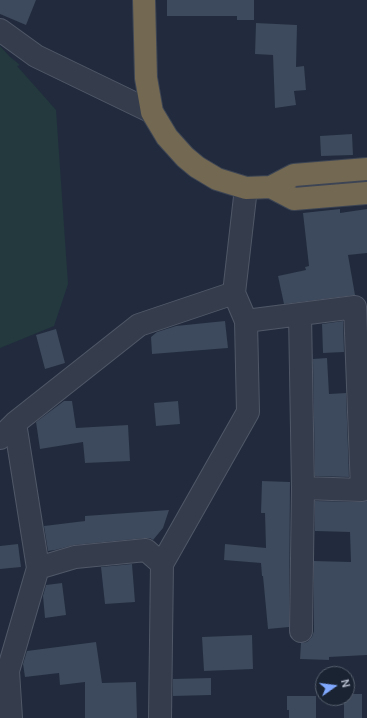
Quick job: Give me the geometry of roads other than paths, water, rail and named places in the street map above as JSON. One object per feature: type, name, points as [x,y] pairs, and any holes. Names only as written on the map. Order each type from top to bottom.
[{"type":"highway","points":[[144,0],[146,78],[152,112],[167,137],[185,157],[197,167],[217,179],[246,188],[271,187],[294,175],[363,170],[364,193],[294,199],[271,187]]},
{"type":"street","points":[[0,30],[36,56],[152,112]]},
{"type":"street","points":[[160,718],[162,564],[248,412],[246,321],[234,292],[246,188]]},
{"type":"street","points":[[0,438],[15,423],[139,326],[234,292]]},
{"type":"street","points":[[246,321],[361,307],[364,490],[303,488]]},
{"type":"street","points":[[300,314],[303,488],[301,631]]},
{"type":"street","points":[[11,718],[8,671],[38,568],[15,423]]},
{"type":"street","points":[[38,568],[75,556],[146,550],[162,564]]}]
